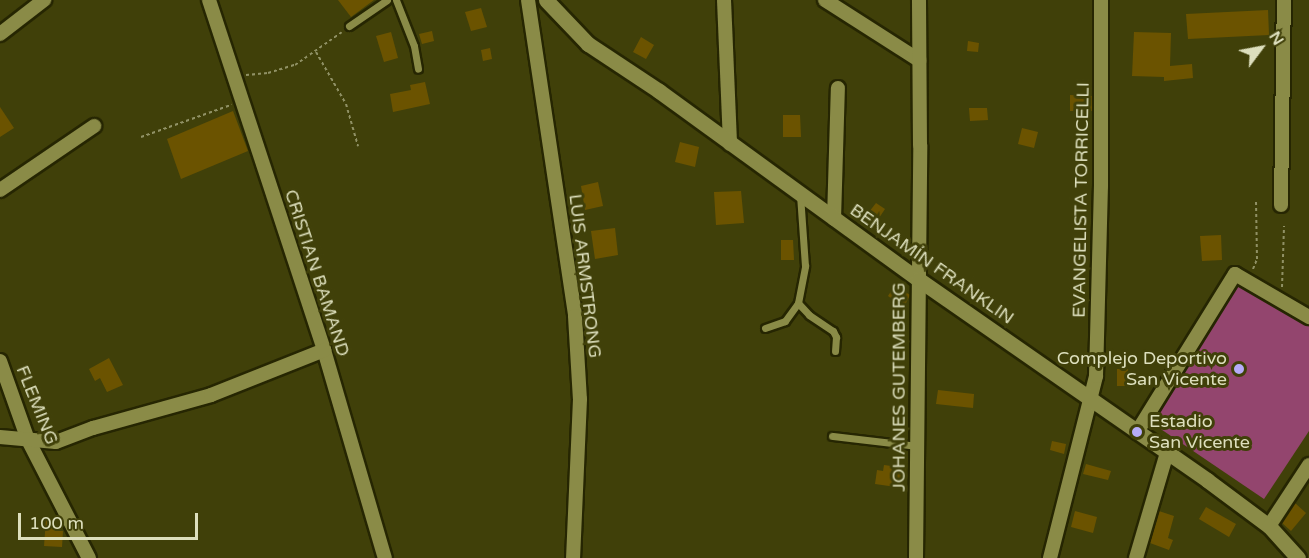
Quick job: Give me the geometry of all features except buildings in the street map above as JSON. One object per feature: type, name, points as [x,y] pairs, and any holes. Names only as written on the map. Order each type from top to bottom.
[{"type":"street","points":[[0,34],[44,0]]},
{"type":"street","name":"CRISTIAN BAMAND","points":[[208,0],[324,350],[385,558]]},
{"type":"street","name":"LUIS ARMSTRONG","points":[[528,0],[574,316],[580,399],[573,558]]},
{"type":"street","name":"BENJAMÍN FRANKLIN","points":[[546,0],[588,44],[659,91],[800,195],[1269,526],[1298,558]]},
{"type":"street","points":[[724,0],[730,144]]},
{"type":"street","points":[[825,0],[918,60]]},
{"type":"street","name":"JOHANES GUTEMBERG","points":[[916,558],[919,0]]},
{"type":"street","name":"EVANGELISTA TORRICELLI","points":[[1050,558],[1096,376],[1101,186],[1101,0]]},
{"type":"street","points":[[1281,205],[1284,0]]},
{"type":"street","points":[[834,219],[838,88]]},
{"type":"street","points":[[0,190],[94,126]]},
{"type":"street","points":[[1137,432],[1234,275],[1246,279],[1309,317]]},
{"type":"street","points":[[0,437],[56,442],[93,428],[212,395],[324,350]]},
{"type":"street","name":"FLEMING","points":[[0,361],[28,440],[89,558]]},
{"type":"street","points":[[1136,558],[1167,453]]},
{"type":"street","points":[[1269,526],[1309,465]]},
{"type":"lane","points":[[349,26],[387,0]]},
{"type":"lane","points":[[396,0],[414,46],[418,69]]},
{"type":"lane","points":[[765,328],[785,321],[798,303],[805,266],[800,195]]},
{"type":"lane","points":[[798,303],[809,315],[833,331],[836,337],[835,351]]},
{"type":"lane","points":[[832,436],[918,446]]},
{"type":"path","points":[[235,76],[268,73],[286,68],[316,52],[349,26]]},
{"type":"path","points":[[316,52],[346,104],[358,146]]},
{"type":"path","points":[[141,137],[242,100]]},
{"type":"path","points":[[1246,279],[1257,259],[1256,202]]},
{"type":"path","points":[[1281,299],[1284,226]]},
{"type":"shaded area","name":"Complejo Deportivo San Vicente","points":[[1232,272],[1309,323],[1309,431],[1264,499],[1140,415]]},
{"type":"place","name":"Complejo Deportivo San Vicente","points":[[1239,369]]},
{"type":"place","name":"Estadio San Vicente","points":[[1137,432]]}]
